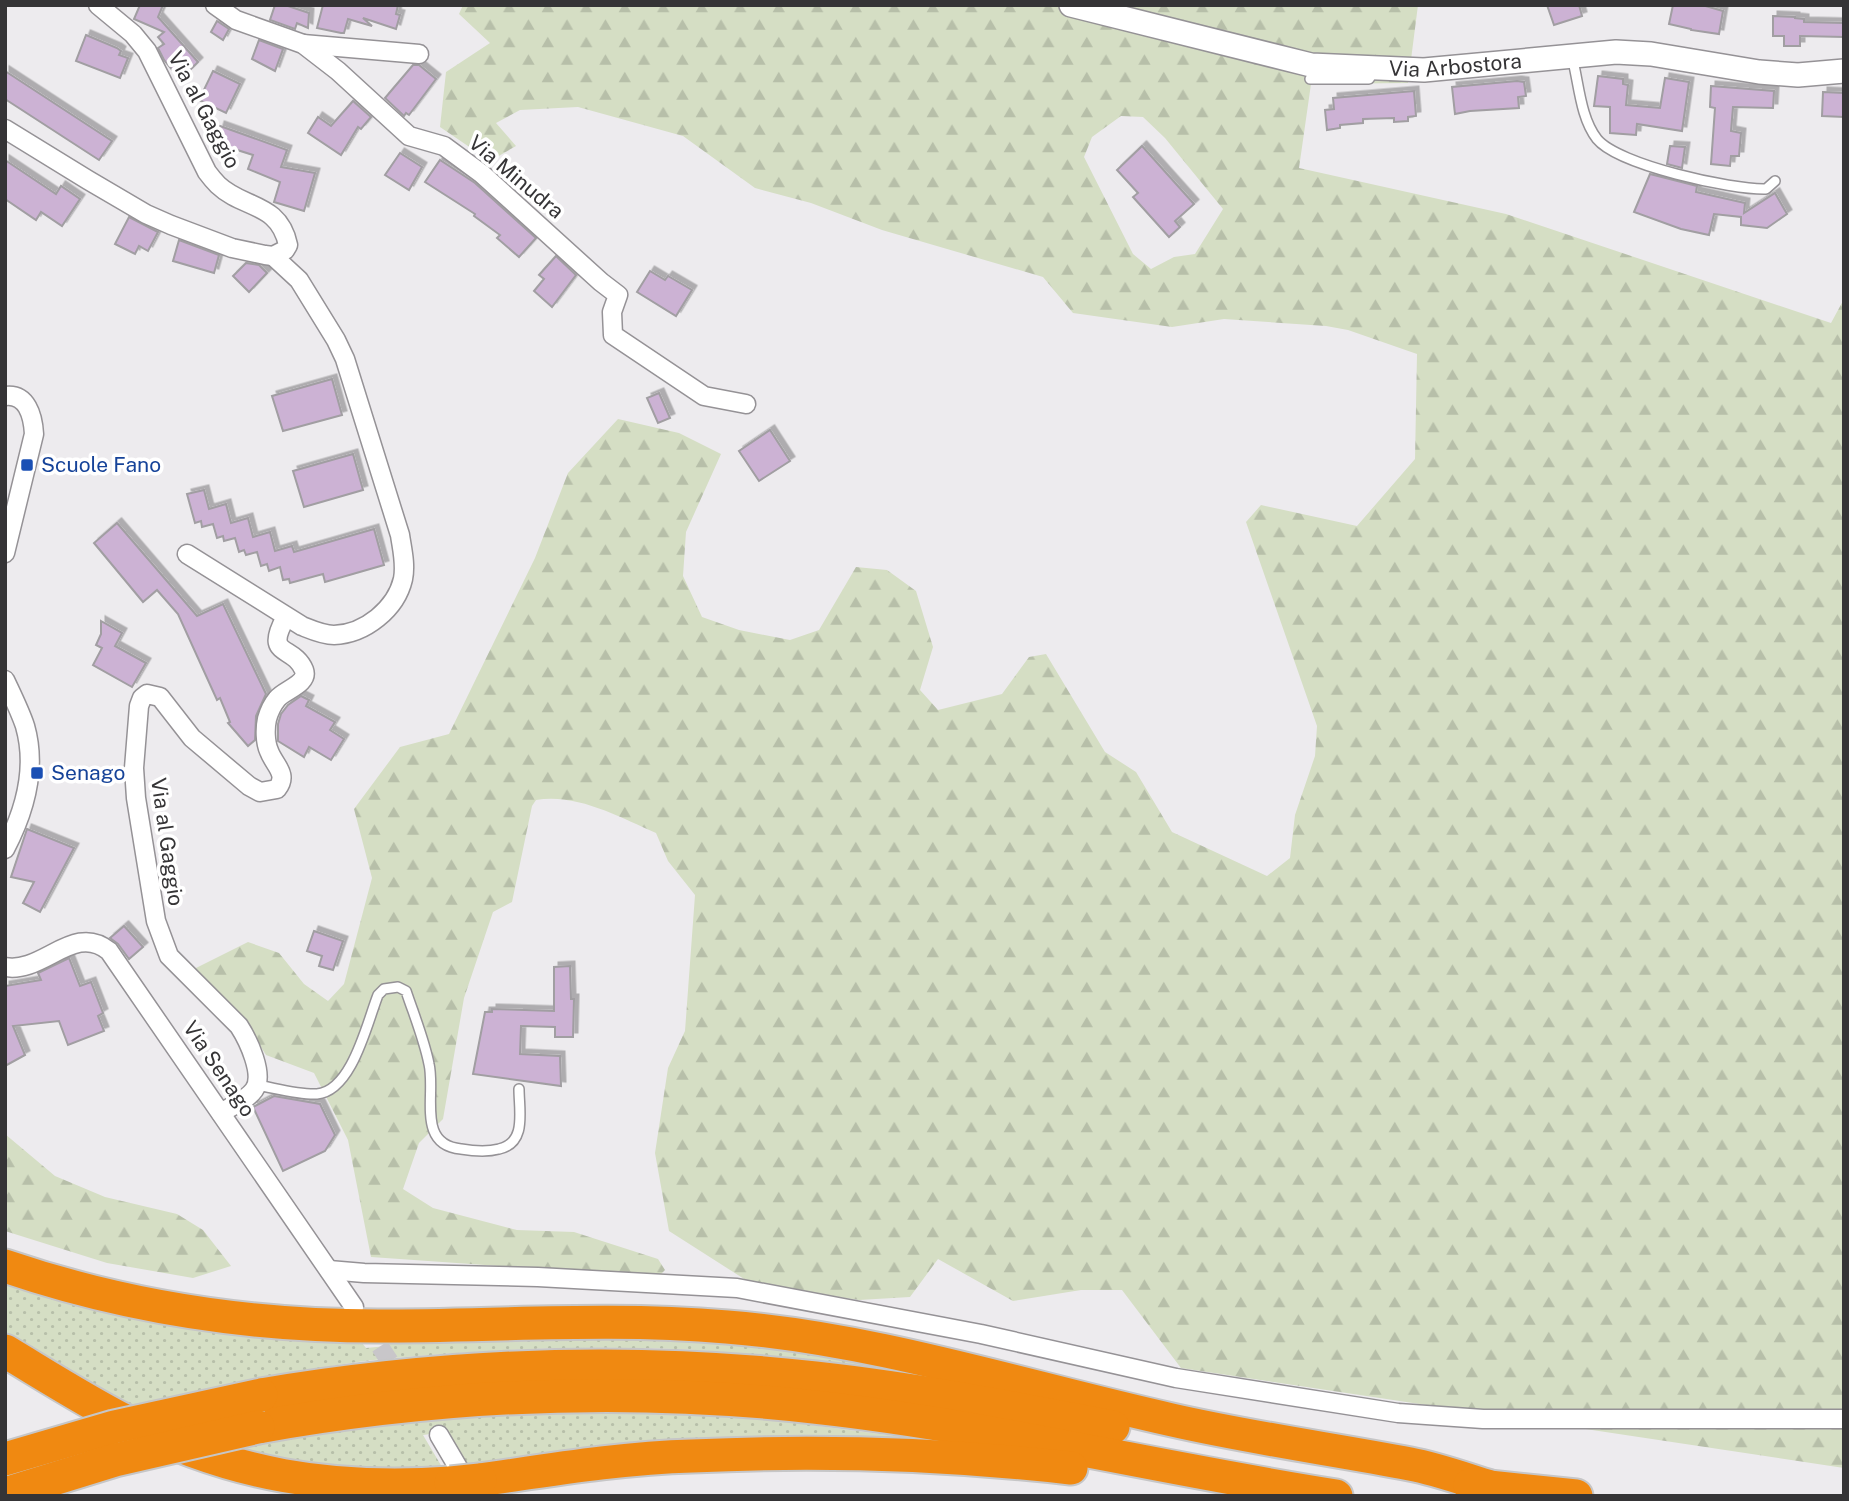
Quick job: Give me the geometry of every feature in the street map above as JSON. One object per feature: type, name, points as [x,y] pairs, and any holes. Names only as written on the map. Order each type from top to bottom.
[{"type":"highway","points":[[5,1246],[49,1266],[201,1314]]},
{"type":"highway","points":[[5,1266],[112,1297],[246,1320],[331,1325],[643,1322],[777,1332],[966,1368],[1169,1420],[1265,1440],[1414,1464],[1490,1487]]},
{"type":"highway","points":[[5,1352],[126,1421],[210,1457],[252,1469],[338,1484],[468,1486],[600,1464],[692,1455],[859,1455],[1054,1466],[1249,1496]]},
{"type":"highway","points":[[5,1494],[158,1449],[260,1411],[371,1378],[494,1368],[617,1365],[729,1370],[816,1378],[903,1390],[1294,1460],[1576,1496]]},
{"type":"highway","points":[[5,1459],[114,1427],[260,1411],[592,1394],[723,1398],[823,1408],[939,1424],[1336,1496]]},
{"type":"street","name":"Via al Gaggio","points":[[98,5],[133,34],[147,51],[191,143],[213,178],[230,193],[267,210],[281,226],[288,245],[274,256]]},
{"type":"street","name":"Via Minudra","points":[[215,5],[236,20],[303,44],[338,71],[408,136],[444,146],[482,174],[618,295],[612,312],[613,335],[704,396],[746,404]]},
{"type":"street","name":"Via Arbostora","points":[[1071,5],[1311,65],[1424,70],[1616,52],[1651,54],[1759,72],[1798,75],[1844,71]]},
{"type":"street","points":[[303,44],[419,54]]},
{"type":"street","points":[[5,128],[146,214],[232,248],[274,256],[299,280],[345,359],[400,535],[404,558],[403,580],[386,611],[363,626],[334,635],[317,632],[286,617],[187,554]]},
{"type":"street","points":[[5,396],[19,397],[26,403],[34,434],[5,553]]},
{"type":"street","name":"Via al Gaggio","points":[[257,1085],[257,1073],[248,1040],[239,1026],[169,956],[163,945],[156,921],[138,815],[134,768],[139,706],[147,694],[160,697],[192,738],[249,786],[260,792],[277,789],[282,783],[282,775],[268,751],[267,720],[278,697],[301,682],[304,677],[300,664],[280,648],[277,641],[277,633],[286,617]]},
{"type":"street","points":[[5,680],[24,724],[31,771],[23,803],[5,849]]},
{"type":"street","name":"Via Senago","points":[[5,967],[23,968],[35,965],[75,942],[90,941],[104,946],[117,960],[354,1307]]},
{"type":"street","points":[[221,1113],[252,1093],[257,1085]]},
{"type":"street","points":[[329,1270],[538,1277],[737,1288],[981,1334],[1164,1376],[1398,1413],[1483,1419],[1844,1419]]},
{"type":"street","points":[[439,1435],[468,1486]]},
{"type":"lane","points":[[1572,56],[1588,124],[1597,139],[1615,154],[1686,176],[1738,188],[1766,189],[1775,181]]},
{"type":"lane","points":[[1310,79],[1369,79],[1376,69]]},
{"type":"lane","points":[[257,1085],[314,1094],[333,1087],[342,1080],[351,1065],[378,995],[384,989],[398,987],[406,991],[430,1067],[430,1122],[436,1136],[452,1148],[496,1150],[506,1147],[514,1141],[519,1132],[519,1089]]},
{"type":"green space","points":[[463,5],[1418,5],[1408,83],[1311,84],[1299,168],[1506,214],[1831,323],[1844,299],[1844,1468],[1181,1368],[1122,1290],[1081,1290],[1013,1301],[938,1259],[910,1297],[859,1300],[752,1284],[669,1231],[655,1153],[668,1068],[685,1031],[695,895],[668,861],[656,833],[597,808],[567,800],[536,800],[532,806],[512,902],[493,912],[464,998],[443,1119],[419,1143],[403,1189],[433,1208],[517,1230],[574,1232],[658,1259],[665,1270],[658,1277],[371,1257],[348,1140],[314,1073],[266,1055],[252,1033],[192,970],[248,942],[279,953],[304,984],[328,1001],[344,984],[372,878],[354,809],[400,747],[449,734],[535,558],[568,473],[618,419],[679,433],[721,454],[686,532],[683,576],[702,617],[739,630],[790,640],[819,630],[856,567],[887,570],[916,591],[933,647],[920,690],[938,710],[1002,694],[1029,657],[1046,654],[1105,752],[1136,772],[1172,832],[1267,876],[1290,858],[1295,815],[1315,756],[1317,726],[1246,522],[1261,505],[1357,526],[1415,459],[1417,354],[1348,330],[1224,319],[1172,327],[1073,313],[1043,277],[882,230],[811,203],[755,188],[683,136],[578,107],[520,110],[496,123],[516,146],[490,161],[440,127],[446,72],[490,43],[459,14]],"holes":[[[1121,116],[1143,117],[1165,138],[1223,209],[1195,254],[1174,257],[1151,269],[1133,254],[1084,157],[1092,137]]]},
{"type":"green space","points":[[5,1134],[55,1176],[105,1197],[177,1214],[203,1230],[231,1266],[193,1278],[107,1263],[5,1231]]},
{"type":"green space","points":[[5,1277],[359,1339],[366,1348],[387,1346],[383,1339],[393,1336],[747,1340],[892,1368],[696,1350],[500,1350],[351,1363],[287,1374],[128,1409],[5,1334]]},
{"type":"green space","points":[[574,1412],[670,1413],[765,1419],[949,1443],[471,1470],[446,1432],[423,1435],[445,1472],[365,1476],[222,1448],[395,1421]]},
{"type":"building","points":[[140,5],[163,5],[158,17],[198,62],[188,72],[182,65],[174,72],[164,60],[158,48],[164,44],[158,37],[164,32],[134,19]]},
{"type":"building","points":[[275,5],[285,5],[309,13],[308,28],[297,23],[295,29],[270,20]]},
{"type":"building","points":[[323,5],[398,5],[396,14],[400,15],[396,29],[363,18],[372,26],[348,19],[344,33],[341,33],[317,28]]},
{"type":"building","points":[[1547,5],[1579,5],[1582,16],[1554,25]]},
{"type":"building","points":[[1673,5],[1702,5],[1723,11],[1719,34],[1669,24]]},
{"type":"building","points":[[1773,16],[1795,17],[1804,19],[1804,22],[1844,23],[1844,37],[1800,36],[1800,46],[1784,46],[1784,36],[1773,36]]},
{"type":"building","points":[[217,21],[229,29],[223,40],[211,32]]},
{"type":"building","points":[[86,35],[117,48],[121,51],[119,55],[128,58],[120,78],[76,61]]},
{"type":"building","points":[[259,40],[283,49],[275,71],[252,59]]},
{"type":"building","points":[[413,65],[419,65],[436,79],[409,115],[406,113],[404,116],[385,98]]},
{"type":"building","points":[[5,71],[112,141],[99,160],[5,99]]},
{"type":"building","points":[[213,71],[240,84],[226,113],[199,100]]},
{"type":"building","points":[[1598,76],[1623,79],[1623,84],[1628,85],[1626,105],[1660,108],[1665,78],[1689,82],[1682,131],[1637,124],[1636,135],[1610,133],[1610,107],[1594,106]]},
{"type":"building","points":[[1524,82],[1526,96],[1518,97],[1519,108],[1455,114],[1452,87]]},
{"type":"building","points":[[1711,86],[1774,91],[1773,108],[1733,107],[1731,131],[1741,133],[1739,156],[1731,156],[1730,166],[1711,164],[1715,108],[1710,107]]},
{"type":"building","points":[[1414,91],[1416,116],[1408,117],[1408,121],[1394,122],[1394,118],[1363,119],[1363,123],[1340,125],[1340,128],[1327,130],[1325,110],[1334,109],[1333,98]]},
{"type":"building","points":[[1823,92],[1844,93],[1844,117],[1822,116]]},
{"type":"building","points":[[353,101],[371,117],[361,129],[358,127],[341,155],[308,133],[318,117],[331,126]]},
{"type":"building","points":[[220,126],[287,150],[281,167],[315,173],[304,211],[274,202],[280,182],[248,169],[253,155],[215,143]]},
{"type":"building","points":[[1142,146],[1194,204],[1175,221],[1180,227],[1169,237],[1133,197],[1138,193],[1117,170]]},
{"type":"building","points":[[1670,146],[1685,147],[1682,168],[1667,164]]},
{"type":"building","points":[[400,153],[422,167],[409,190],[385,175]]},
{"type":"building","points":[[5,160],[56,194],[61,186],[80,199],[62,226],[41,212],[36,220],[5,199]]},
{"type":"building","points":[[440,160],[475,183],[536,238],[519,257],[497,238],[500,235],[474,216],[475,214],[425,182]]},
{"type":"building","points":[[1650,174],[1697,186],[1696,192],[1745,203],[1744,213],[1775,193],[1787,214],[1767,228],[1741,225],[1741,217],[1714,214],[1709,235],[1681,229],[1634,212]]},
{"type":"building","points":[[129,217],[158,232],[148,251],[139,246],[135,254],[115,244]]},
{"type":"building","points":[[179,240],[219,255],[214,273],[173,261]]},
{"type":"building","points":[[556,256],[576,275],[552,307],[534,291],[544,279],[539,275]]},
{"type":"building","points":[[246,263],[259,265],[267,273],[249,292],[233,276]]},
{"type":"building","points":[[650,271],[665,280],[668,276],[692,290],[676,316],[637,292]]},
{"type":"building","points":[[332,379],[342,415],[283,431],[272,396]]},
{"type":"building","points":[[659,393],[670,418],[658,423],[647,398]]},
{"type":"building","points":[[770,430],[790,461],[759,481],[739,451]]},
{"type":"building","points":[[353,454],[363,490],[304,507],[293,471]]},
{"type":"building","points":[[204,490],[209,509],[226,504],[231,523],[248,518],[253,537],[270,532],[275,551],[292,546],[294,552],[374,529],[384,565],[325,582],[323,574],[290,583],[289,579],[283,580],[280,567],[269,571],[267,564],[261,566],[257,552],[246,555],[244,550],[239,552],[235,538],[224,541],[223,536],[217,538],[213,524],[202,527],[201,521],[195,523],[187,494]]},
{"type":"building","points":[[117,523],[197,616],[223,604],[266,694],[256,716],[255,740],[248,746],[228,723],[230,722],[220,698],[217,700],[178,614],[157,590],[143,602],[94,543]]},
{"type":"building","points":[[101,621],[122,633],[115,646],[146,663],[132,687],[93,665],[102,648],[96,645],[101,634]]},
{"type":"building","points":[[301,696],[309,700],[306,706],[335,722],[330,730],[344,739],[331,760],[309,747],[304,757],[278,741],[281,714]]},
{"type":"building","points":[[27,829],[74,848],[40,912],[23,903],[34,882],[11,877]]},
{"type":"building","points":[[124,926],[143,947],[129,959],[110,938]]},
{"type":"building","points":[[314,931],[343,941],[333,970],[319,966],[322,956],[307,951]]},
{"type":"building","points":[[69,958],[80,986],[91,982],[103,1013],[98,1016],[104,1031],[68,1045],[59,1021],[13,1026],[25,1055],[5,1066],[5,986],[41,980],[38,973]]},
{"type":"building","points":[[570,966],[571,999],[574,999],[573,1037],[555,1037],[555,1027],[521,1026],[520,1054],[560,1056],[561,1086],[473,1074],[485,1012],[492,1012],[492,1009],[554,1011],[554,967]]},
{"type":"building","points":[[274,1096],[320,1104],[335,1135],[325,1151],[283,1171],[253,1107]]},
{"type":"tunnel","points":[[365,1324],[402,1380]]},
{"type":"place","name":"Scuole Fano","points":[[27,465]]},
{"type":"place","name":"Senago","points":[[37,773]]}]
